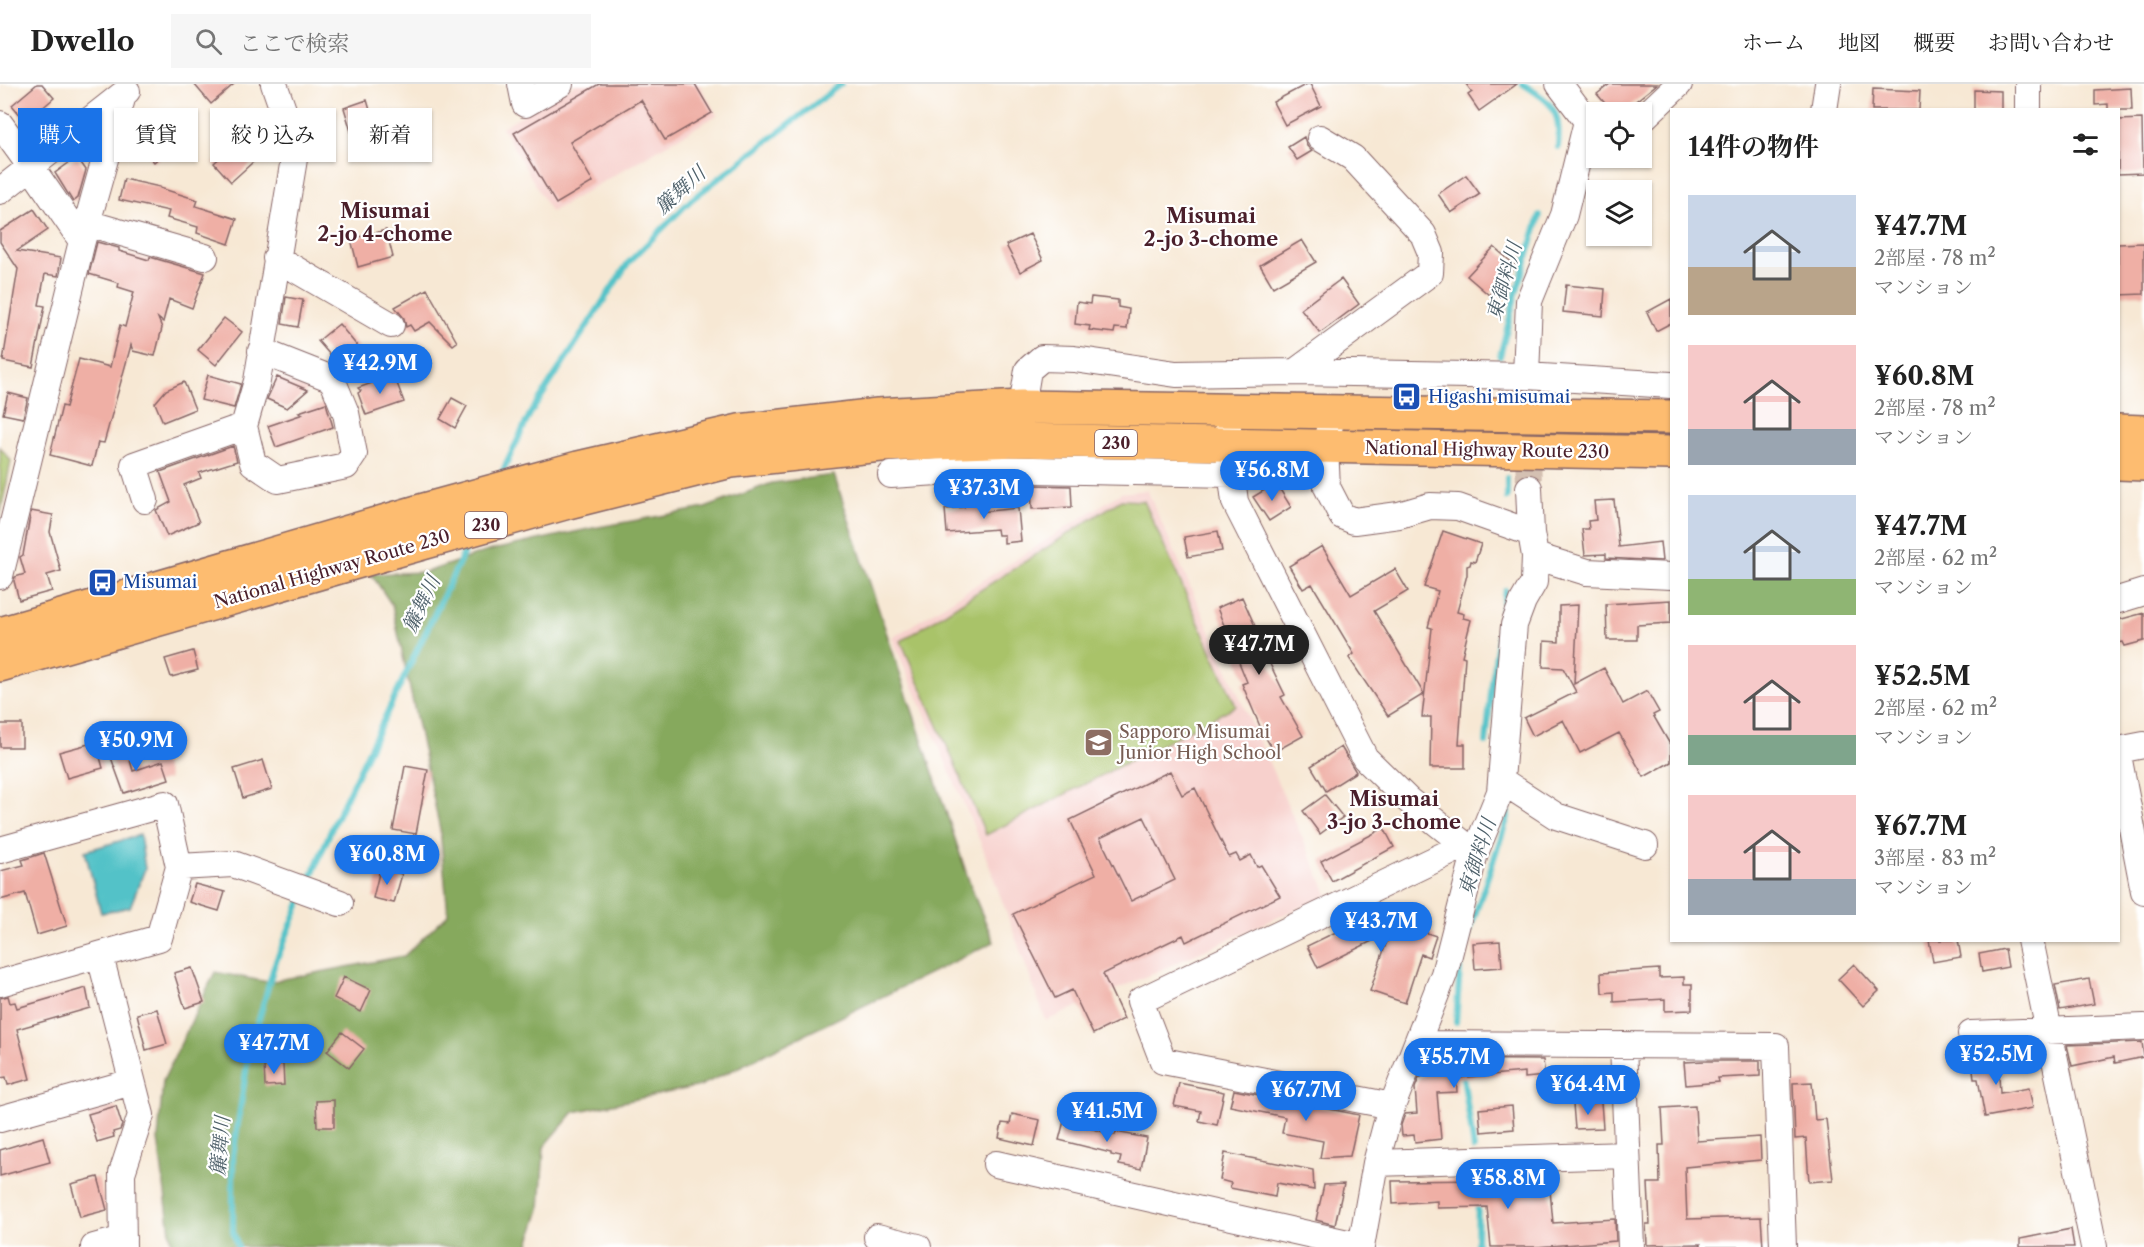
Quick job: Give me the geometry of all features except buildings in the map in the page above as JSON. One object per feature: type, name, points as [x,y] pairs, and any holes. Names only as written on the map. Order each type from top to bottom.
[{"type":"highway","name":"National Highway Route 230","points":[[0,634],[424,510],[578,468],[739,431],[878,415],[1021,407],[1670,417]]},
{"type":"highway","points":[[2120,431],[2144,432]]},
{"type":"highway","name":"National Highway Route 230","points":[[0,665],[568,502],[731,461],[881,445],[1017,441],[1230,460],[1325,447],[1670,453]]},
{"type":"highway","points":[[2120,463],[2144,464]]},
{"type":"street","points":[[261,351],[332,379],[346,413],[354,454],[346,466],[278,480],[253,463],[244,426],[257,381],[261,351],[276,258],[296,147],[274,84]]},
{"type":"street","points":[[521,84],[525,104],[560,84]]},
{"type":"street","points":[[1559,84],[1586,120]]},
{"type":"street","points":[[1652,110],[1679,84]]},
{"type":"street","points":[[1824,108],[1828,84]]},
{"type":"street","points":[[2028,84],[2028,108]]},
{"type":"street","points":[[0,191],[130,89]]},
{"type":"street","points":[[0,576],[3,550],[41,413],[84,232],[130,89]]},
{"type":"street","points":[[2,132],[84,232],[205,257]]},
{"type":"street","points":[[1295,372],[1430,273],[1431,253],[1423,234],[1353,158],[1320,138]]},
{"type":"street","points":[[1526,376],[1529,301],[1564,215],[1586,148]]},
{"type":"street","points":[[276,258],[391,325]]},
{"type":"street","points":[[1017,441],[1029,370],[1042,358],[1074,359],[1176,374],[1295,372],[1526,376],[1670,385]]},
{"type":"street","points":[[1228,409],[1230,460],[1235,502],[1365,758],[1408,800],[1470,849]]},
{"type":"street","points":[[1333,412],[1325,447],[1327,487],[1342,516],[1354,521],[1399,515],[1430,506],[1458,507],[1587,572],[1670,576]]},
{"type":"street","points":[[145,500],[134,465],[244,426]]},
{"type":"street","points":[[891,475],[984,469],[1230,460]]},
{"type":"street","points":[[996,1164],[1361,1246],[1376,1163],[1392,1106],[1444,974],[1470,849],[1500,792],[1514,625],[1523,601],[1534,582],[1529,488]]},
{"type":"street","points":[[2120,599],[2144,592]]},
{"type":"street","points":[[2120,750],[2144,745]]},
{"type":"street","points":[[2120,765],[2144,891]]},
{"type":"street","points":[[1502,781],[1556,816],[1645,845]]},
{"type":"street","points":[[0,850],[165,804],[179,867],[159,938],[0,983]]},
{"type":"street","points":[[1392,1106],[1163,1061],[1140,1001],[1470,849]]},
{"type":"street","points":[[179,867],[233,864],[340,903]]},
{"type":"street","points":[[2030,942],[2094,1247]]},
{"type":"street","points":[[94,1247],[123,1243],[122,1173],[141,1115],[100,956]]},
{"type":"street","points":[[1971,1034],[2144,1027]]},
{"type":"street","points":[[1417,1044],[1776,1046],[1783,1247]]},
{"type":"street","points":[[1623,1045],[1631,1247]]},
{"type":"street","points":[[0,1119],[132,1082]]},
{"type":"street","points":[[1376,1163],[1626,1155]]},
{"type":"street","points":[[877,1237],[918,1247]]},
{"type":"shaded area","points":[[576,84],[699,84],[717,115],[551,212],[502,127]]},
{"type":"shaded area","name":"Sapporo Misumai Junior High School","points":[[1147,490],[1328,895],[1046,1021],[982,846],[892,638],[1121,493]]},
{"type":"green space","points":[[0,447],[11,461],[0,517]]},
{"type":"green space","points":[[834,475],[973,893],[994,942],[700,1086],[574,1112],[544,1147],[540,1209],[528,1247],[172,1247],[158,1139],[163,1081],[215,972],[268,982],[404,956],[448,914],[440,829],[392,605],[371,574],[426,572],[488,551],[593,528],[705,508],[772,483]]},
{"type":"green space","points":[[1121,500],[1144,501],[1236,706],[986,835],[901,641]]},
{"type":"water","points":[[140,835],[145,869],[130,907],[101,913],[85,851]]},
{"type":"waterway","name":"簾舞川","points":[[500,477],[530,414],[628,263],[691,200],[841,84]]},
{"type":"waterway","name":"東御料川","points":[[1523,84],[1542,97],[1553,109],[1558,124],[1558,147]]},
{"type":"waterway","name":"東御料川","points":[[1500,356],[1540,215]]},
{"type":"waterway","name":"東御料川","points":[[1507,478],[1507,498]]},
{"type":"waterway","name":"簾舞川","points":[[308,884],[335,821],[470,540]]},
{"type":"waterway","name":"東御料川","points":[[1486,743],[1505,590]]},
{"type":"waterway","name":"東御料川","points":[[1456,1022],[1461,956],[1508,817],[1507,807]]},
{"type":"waterway","name":"簾舞川","points":[[238,1247],[233,1232],[233,1156],[248,1058],[274,966],[303,896]]},
{"type":"waterway","name":"東御料川","points":[[1462,1069],[1474,1149]]},
{"type":"waterway","name":"東御料川","points":[[1477,1247],[1478,1200]]},
{"type":"tunnel","points":[[1526,376],[1529,488]]},
{"type":"place","name":"Higashi misumai","points":[[1407,397]]},
{"type":"place","name":"Misumai","points":[[102,582]]},
{"type":"place","name":"Sapporo Misumai Junior High School","points":[[1098,742]]},
{"type":"district","name":"Misumai 2-jo 4-chome","points":[[385,222]]},
{"type":"district","name":"Misumai 2-jo 3-chome","points":[[1211,228]]},
{"type":"district","name":"Misumai 3-jo 3-chome","points":[[1394,810]]}]
